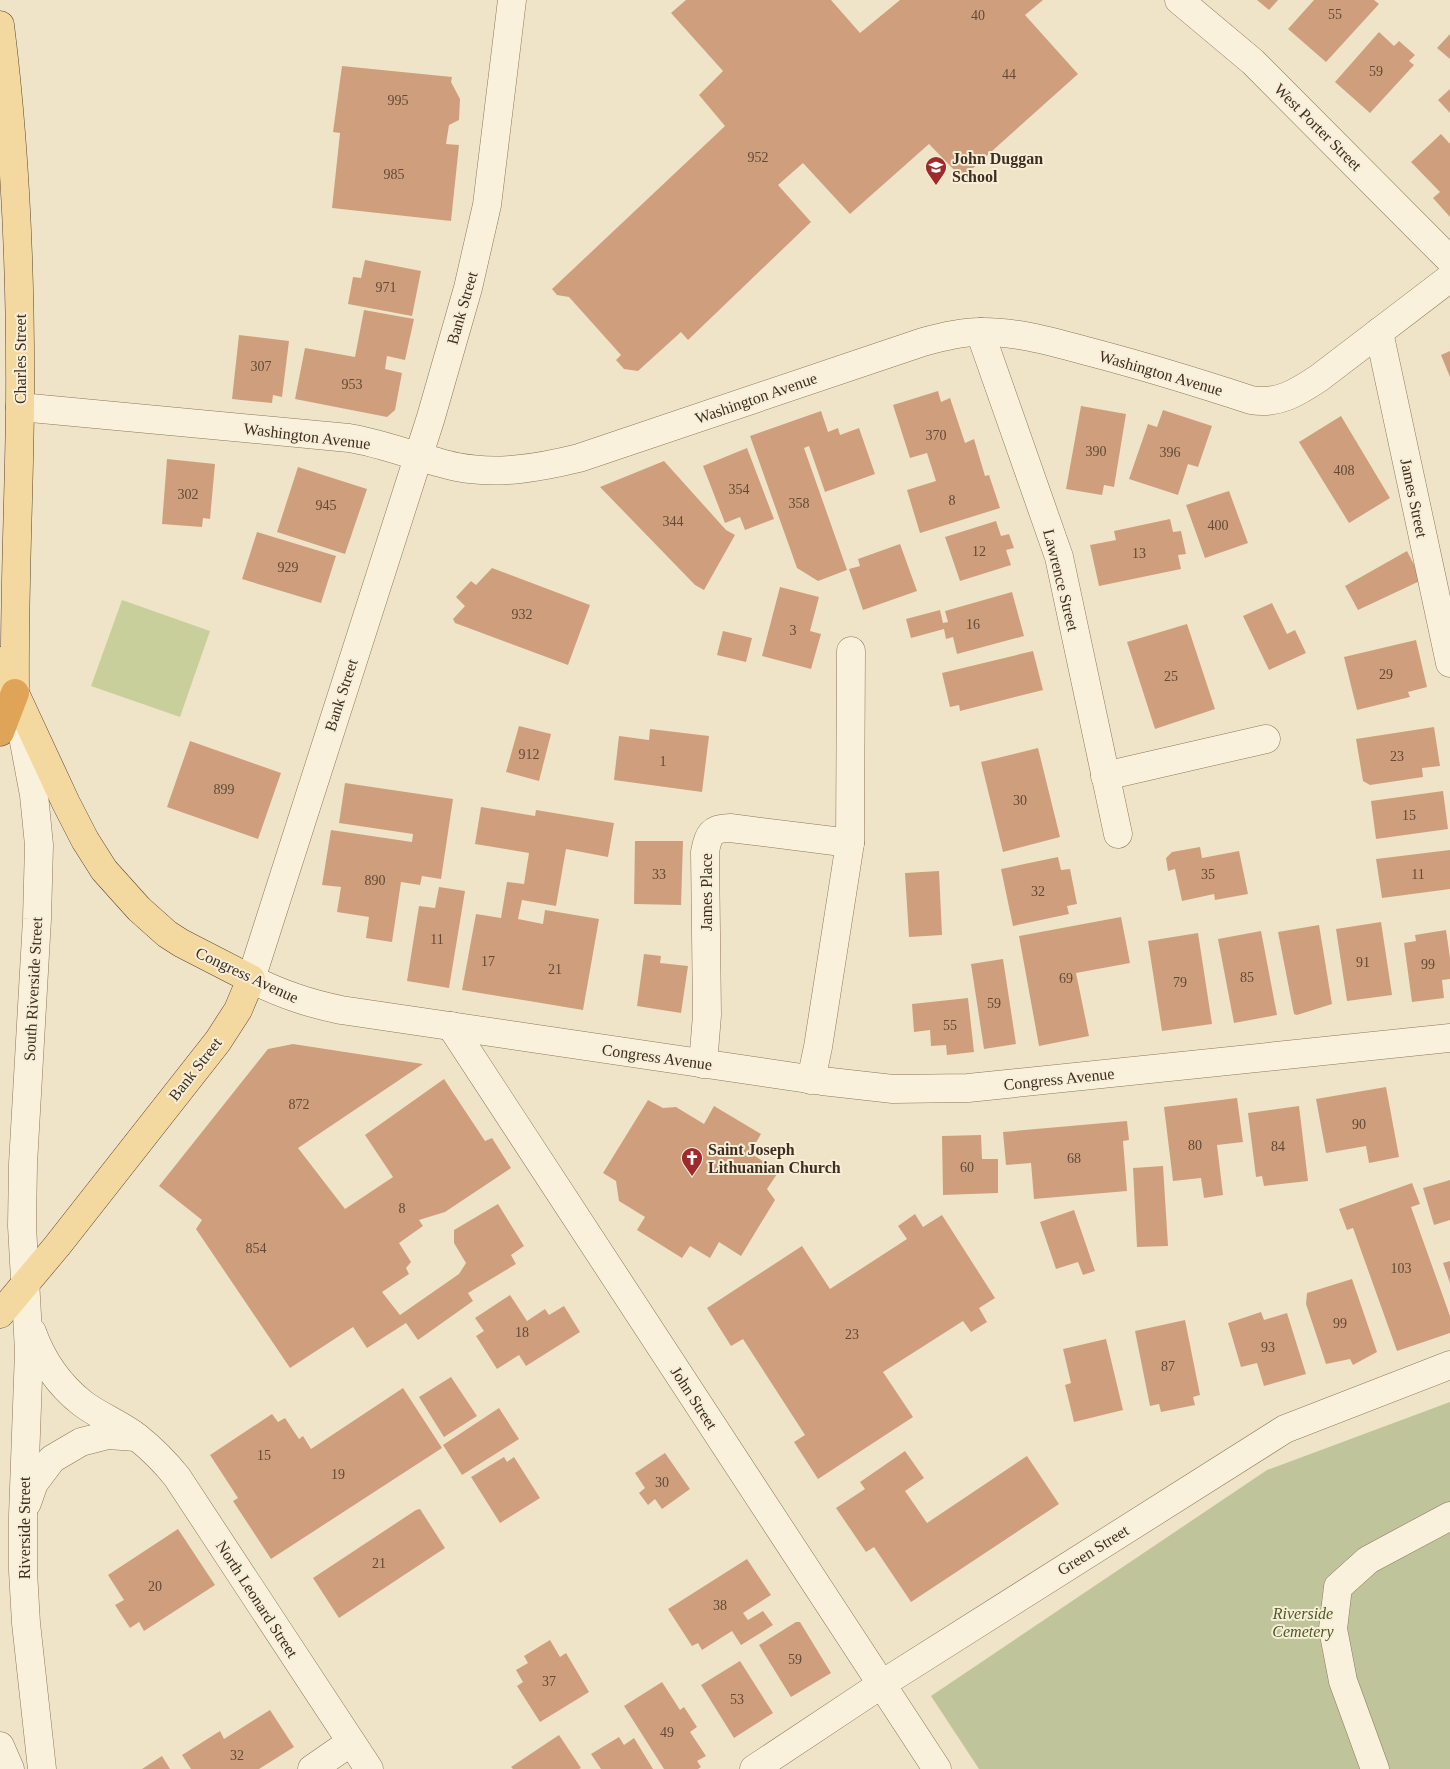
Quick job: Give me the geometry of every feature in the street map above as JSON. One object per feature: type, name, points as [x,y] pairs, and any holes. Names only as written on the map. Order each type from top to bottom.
[{"type":"highway","points":[[0,732],[15,693]]},
{"type":"main road","name":"Charles Street","points":[[0,26],[12,142],[17,232],[20,407],[15,693]]},
{"type":"main road","points":[[0,661],[15,693]]},
{"type":"main road","name":"Congress Avenue","points":[[15,693],[85,840],[97,861],[118,887],[139,909],[180,943],[251,979]]},
{"type":"main road","name":"Bank Street","points":[[0,1314],[218,1042],[238,1010],[251,979]]},
{"type":"street","name":"Bank Street","points":[[251,979],[418,456],[468,288],[487,205],[512,0]]},
{"type":"street","name":"West Porter Street","points":[[1179,0],[1254,62],[1450,260]]},
{"type":"street","name":"Washington Avenue","points":[[20,407],[349,438],[458,467],[508,471],[579,458],[923,342],[948,335],[980,332],[1039,339],[1150,368],[1251,400],[1268,402],[1283,398],[1320,378],[1450,278]]},
{"type":"street","name":"Lawrence Street","points":[[980,332],[1059,557],[1118,834]]},
{"type":"street","name":"James Street","points":[[1378,332],[1450,663]]},
{"type":"street","points":[[811,1080],[818,1047],[850,843],[851,651]]},
{"type":"street","name":"South Riverside Street","points":[[15,693],[34,795],[39,845],[37,919],[23,1164],[22,1226],[24,1286]]},
{"type":"street","points":[[1105,776],[1266,739]]},
{"type":"street","name":"James Place","points":[[703,1064],[707,1015],[706,852],[710,834],[718,829],[730,828],[850,843]]},
{"type":"street","name":"Congress Avenue","points":[[251,979],[291,998],[341,1010],[811,1080],[893,1088],[968,1088],[1450,1038]]},
{"type":"street","name":"John Street","points":[[451,1026],[938,1769]]},
{"type":"street","name":"Riverside Street","points":[[24,1286],[29,1351],[23,1571],[26,1623],[42,1769]]},
{"type":"street","name":"North Leonard Street","points":[[28,1321],[40,1353],[58,1380],[82,1403],[136,1437],[161,1457],[177,1477],[369,1769]]},
{"type":"street","name":"Green Street","points":[[754,1769],[882,1684],[1285,1428],[1450,1365]]},
{"type":"street","points":[[23,1516],[34,1483],[52,1459],[81,1442],[108,1435],[136,1437]]},
{"type":"street","points":[[1376,1769],[1343,1681],[1333,1629],[1338,1587],[1368,1560],[1450,1516]]},
{"type":"street","points":[[312,1769],[351,1742]]},
{"type":"street","points":[[0,1746],[10,1769]]},
{"type":"green space","points":[[122,600],[210,631],[180,717],[91,686]]},
{"type":"green space","name":"Riverside Cemetery","points":[[1450,1402],[1450,1769],[979,1769],[931,1696],[1267,1470]]},
{"type":"building","points":[[686,0],[831,0],[860,33],[900,0],[1043,0],[1025,15],[1078,74],[962,178],[929,144],[850,214],[803,163],[778,185],[811,222],[688,340],[681,332],[638,371],[624,369],[616,360],[621,355],[569,297],[557,295],[552,289],[725,126],[699,95],[723,71],[671,13]]},
{"type":"building","points":[[1257,0],[1278,0],[1269,10]]},
{"type":"building","points":[[1314,0],[1374,0],[1379,4],[1326,62],[1288,29]]},
{"type":"building","points":[[1379,32],[1394,46],[1399,41],[1415,55],[1409,61],[1414,65],[1370,113],[1335,82]]},
{"type":"building","points":[[1450,34],[1450,59],[1437,48]]},
{"type":"building","points":[[342,66],[452,77],[451,82],[460,99],[459,120],[449,125],[446,144],[459,145],[451,221],[332,208],[340,133],[333,132]]},
{"type":"building","points":[[1450,89],[1450,113],[1438,100]]},
{"type":"building","points":[[1441,134],[1450,144],[1450,217],[1433,198],[1440,192],[1411,162]]},
{"type":"building","points":[[365,260],[421,271],[412,316],[348,304],[353,277],[361,278]]},
{"type":"building","points":[[364,310],[414,319],[405,360],[387,356],[385,369],[402,373],[395,410],[387,417],[295,399],[305,348],[355,357]]},
{"type":"building","points":[[239,335],[289,341],[282,397],[273,395],[272,403],[232,399]]},
{"type":"building","points":[[1450,351],[1450,377],[1441,355]]},
{"type":"building","points":[[938,391],[941,402],[950,398],[965,443],[974,439],[985,476],[989,475],[1000,508],[920,533],[907,490],[936,481],[927,453],[910,458],[893,405]]},
{"type":"building","points":[[1081,406],[1126,414],[1114,487],[1104,485],[1102,495],[1066,489]]},
{"type":"building","points":[[1163,410],[1212,426],[1198,467],[1188,464],[1178,495],[1129,479],[1148,424],[1157,427]]},
{"type":"building","points":[[821,411],[828,432],[838,428],[840,435],[859,428],[875,474],[825,492],[809,446],[804,448],[847,570],[818,581],[797,568],[750,436]]},
{"type":"building","points":[[1341,416],[1390,498],[1349,523],[1299,442]]},
{"type":"building","points":[[747,448],[774,519],[745,530],[740,517],[725,523],[703,466]]},
{"type":"building","points":[[167,459],[215,464],[210,519],[203,518],[202,527],[162,524]]},
{"type":"building","points":[[664,461],[726,530],[735,535],[704,590],[695,585],[600,487]]},
{"type":"building","points":[[298,467],[367,489],[345,554],[277,532]]},
{"type":"building","points":[[1229,491],[1248,543],[1205,558],[1186,505]]},
{"type":"building","points":[[1170,519],[1173,532],[1181,531],[1186,554],[1178,555],[1181,569],[1099,586],[1090,545],[1116,540],[1114,531]]},
{"type":"building","points":[[996,521],[1001,536],[1009,534],[1014,548],[1006,550],[1011,565],[960,581],[945,537]]},
{"type":"building","points":[[257,532],[336,556],[321,603],[242,579]]},
{"type":"building","points":[[900,544],[917,591],[863,610],[849,569],[860,566],[858,559]]},
{"type":"building","points":[[1407,551],[1422,580],[1358,610],[1345,586]]},
{"type":"building","points":[[492,568],[590,605],[568,665],[455,623],[453,619],[465,606],[456,597],[471,581],[476,585]]},
{"type":"building","points":[[780,587],[819,597],[810,631],[821,634],[811,669],[762,656]]},
{"type":"building","points":[[1012,592],[1024,636],[957,654],[953,637],[946,639],[944,629],[911,638],[906,619],[940,610],[943,623],[948,622],[945,611]]},
{"type":"building","points":[[1272,603],[1287,634],[1295,630],[1306,653],[1269,670],[1243,616]]},
{"type":"building","points":[[1187,624],[1215,709],[1155,729],[1127,642]]},
{"type":"building","points":[[723,631],[752,638],[746,662],[717,655]]},
{"type":"building","points":[[1416,640],[1427,687],[1408,692],[1410,697],[1357,710],[1344,657]]},
{"type":"building","points":[[1033,651],[1043,690],[960,711],[959,705],[950,707],[942,673]]},
{"type":"building","points":[[519,726],[551,734],[539,781],[506,772]]},
{"type":"building","points":[[1434,727],[1440,766],[1422,768],[1423,777],[1370,785],[1363,781],[1356,739]]},
{"type":"building","points":[[650,729],[709,736],[702,792],[614,780],[619,736],[649,740]]},
{"type":"building","points":[[190,741],[281,773],[258,839],[167,807]]},
{"type":"building","points":[[1038,748],[1060,837],[1003,852],[981,762]]},
{"type":"building","points":[[345,783],[453,799],[441,879],[422,876],[420,885],[401,882],[392,942],[366,938],[369,917],[337,912],[341,887],[322,885],[331,830],[412,842],[413,834],[339,823]]},
{"type":"building","points":[[1443,791],[1448,829],[1376,839],[1371,801]]},
{"type":"building","points":[[481,807],[535,816],[536,810],[614,823],[608,857],[566,849],[556,906],[522,900],[518,919],[543,924],[545,910],[599,919],[583,1010],[462,990],[476,914],[501,918],[507,882],[524,884],[529,853],[475,844]]},
{"type":"building","points":[[635,841],[683,841],[681,905],[634,904]]},
{"type":"building","points":[[1200,847],[1202,858],[1239,851],[1248,894],[1215,900],[1214,894],[1182,901],[1175,869],[1168,871],[1166,858],[1172,852]]},
{"type":"building","points":[[1450,850],[1450,889],[1382,898],[1376,859]]},
{"type":"building","points":[[1058,857],[1061,870],[1070,869],[1077,904],[1067,906],[1069,914],[1013,926],[1001,869]]},
{"type":"building","points":[[939,871],[942,935],[909,937],[905,873]]},
{"type":"building","points":[[439,887],[465,891],[449,988],[407,981],[419,906],[435,908]]},
{"type":"building","points":[[1121,917],[1130,963],[1076,973],[1089,1036],[1039,1046],[1019,936]]},
{"type":"building","points":[[1381,922],[1392,995],[1347,1001],[1336,929]]},
{"type":"building","points":[[1319,925],[1332,1004],[1297,1015],[1294,1014],[1278,932]]},
{"type":"building","points":[[1446,930],[1450,958],[1450,979],[1442,980],[1444,998],[1412,1002],[1404,943],[1416,941],[1415,935]]},
{"type":"building","points":[[1261,931],[1277,1015],[1234,1023],[1218,939]]},
{"type":"building","points":[[1198,933],[1212,1024],[1162,1031],[1148,941]]},
{"type":"building","points":[[644,954],[661,956],[660,963],[688,966],[681,1013],[637,1006]]},
{"type":"building","points":[[1003,959],[1016,1044],[984,1049],[971,964]]},
{"type":"building","points":[[968,998],[974,1052],[947,1055],[946,1045],[931,1046],[930,1030],[914,1032],[912,1004]]},
{"type":"building","points":[[293,1044],[423,1064],[298,1148],[345,1209],[393,1177],[365,1135],[444,1079],[485,1141],[492,1138],[511,1168],[445,1212],[419,1220],[423,1226],[399,1243],[411,1262],[406,1268],[409,1274],[382,1292],[400,1315],[459,1274],[466,1263],[454,1243],[454,1230],[498,1204],[524,1246],[511,1255],[516,1264],[468,1293],[473,1301],[418,1340],[406,1323],[367,1348],[353,1327],[290,1368],[196,1229],[202,1220],[159,1186],[268,1049]]},
{"type":"building","points":[[1386,1087],[1399,1157],[1369,1163],[1366,1146],[1326,1153],[1316,1099]]},
{"type":"building","points":[[1237,1098],[1243,1142],[1217,1145],[1223,1195],[1204,1198],[1201,1178],[1173,1181],[1164,1107]]},
{"type":"building","name":"Saint Joseph Lithuanian Church","points":[[648,1100],[663,1108],[676,1107],[704,1124],[714,1106],[761,1134],[750,1153],[779,1171],[767,1189],[775,1200],[741,1256],[719,1242],[710,1258],[690,1246],[682,1258],[637,1230],[645,1217],[619,1201],[616,1181],[603,1173]]},
{"type":"building","points":[[1299,1106],[1308,1181],[1264,1186],[1262,1176],[1256,1177],[1248,1113]]},
{"type":"building","points":[[1127,1121],[1129,1140],[1123,1141],[1127,1191],[1034,1199],[1031,1163],[1006,1165],[1003,1132]]},
{"type":"building","points":[[981,1135],[982,1159],[998,1159],[998,1193],[943,1195],[942,1136]]},
{"type":"building","points":[[1163,1166],[1168,1246],[1137,1247],[1133,1168]]},
{"type":"building","points":[[1450,1180],[1450,1220],[1434,1225],[1423,1188]]},
{"type":"building","points":[[1412,1183],[1420,1204],[1411,1207],[1450,1316],[1450,1333],[1397,1351],[1353,1228],[1347,1230],[1339,1209]]},
{"type":"building","points":[[1074,1210],[1095,1271],[1083,1275],[1078,1262],[1056,1269],[1040,1222]]},
{"type":"building","points":[[915,1214],[923,1227],[942,1215],[995,1298],[979,1308],[987,1322],[971,1332],[963,1321],[883,1372],[913,1417],[818,1479],[794,1442],[805,1435],[743,1339],[731,1346],[707,1308],[802,1246],[830,1289],[907,1239],[898,1226]]},
{"type":"building","points":[[1450,1261],[1450,1283],[1443,1263]]},
{"type":"building","points":[[1352,1279],[1377,1352],[1353,1365],[1350,1359],[1326,1364],[1306,1304],[1307,1293]]},
{"type":"building","points":[[510,1295],[527,1321],[545,1309],[549,1315],[564,1306],[580,1332],[526,1366],[519,1355],[497,1369],[476,1336],[484,1331],[475,1318]]},
{"type":"building","points":[[1261,1312],[1264,1320],[1287,1313],[1306,1374],[1264,1386],[1257,1363],[1241,1367],[1228,1323]]},
{"type":"building","points":[[1185,1320],[1200,1395],[1193,1397],[1195,1405],[1161,1412],[1159,1404],[1150,1406],[1135,1331]]},
{"type":"building","points":[[1106,1339],[1123,1410],[1074,1422],[1065,1385],[1071,1383],[1063,1349]]},
{"type":"building","points":[[451,1377],[477,1416],[444,1437],[419,1397]]},
{"type":"building","points":[[403,1388],[442,1448],[271,1559],[233,1501],[238,1498],[210,1455],[272,1414],[278,1422],[285,1418],[299,1439],[303,1436],[311,1449]]},
{"type":"building","points":[[499,1408],[519,1439],[462,1475],[443,1445]]},
{"type":"building","points":[[905,1451],[924,1478],[905,1491],[927,1523],[1027,1456],[1059,1504],[911,1602],[874,1547],[866,1552],[836,1508],[865,1489],[860,1482]]},
{"type":"building","points":[[665,1453],[690,1489],[662,1509],[655,1499],[648,1505],[639,1493],[645,1488],[635,1473]]},
{"type":"building","points":[[504,1457],[507,1462],[514,1457],[540,1498],[500,1523],[471,1477]]},
{"type":"building","points":[[420,1509],[445,1548],[339,1618],[313,1578]]},
{"type":"building","points":[[178,1529],[215,1585],[144,1631],[139,1622],[130,1628],[115,1605],[124,1600],[108,1575]]},
{"type":"building","points":[[747,1559],[771,1595],[743,1613],[748,1620],[763,1611],[773,1625],[741,1645],[732,1631],[702,1650],[698,1643],[692,1646],[668,1609]]},
{"type":"building","points":[[796,1622],[800,1622],[831,1673],[791,1697],[759,1645]]},
{"type":"building","points":[[550,1640],[560,1657],[566,1653],[589,1692],[540,1722],[517,1686],[523,1682],[516,1670],[528,1663],[524,1656]]},
{"type":"building","points":[[740,1661],[773,1713],[734,1738],[701,1685]]},
{"type":"building","points":[[662,1682],[680,1710],[684,1707],[697,1727],[690,1732],[706,1756],[697,1761],[701,1767],[698,1769],[664,1769],[624,1706]]},
{"type":"building","points":[[270,1710],[294,1747],[259,1769],[191,1769],[182,1755],[220,1731],[224,1739]]},
{"type":"building","points":[[559,1735],[581,1768],[513,1769],[511,1767]]},
{"type":"building","points":[[619,1737],[624,1745],[634,1738],[653,1769],[601,1769],[591,1754]]},
{"type":"building","points":[[162,1756],[170,1769],[142,1769]]},
{"type":"place","name":"John Duggan School","points":[[936,186]]},
{"type":"place","name":"Saint Joseph Lithuanian Church","points":[[692,1177]]}]
